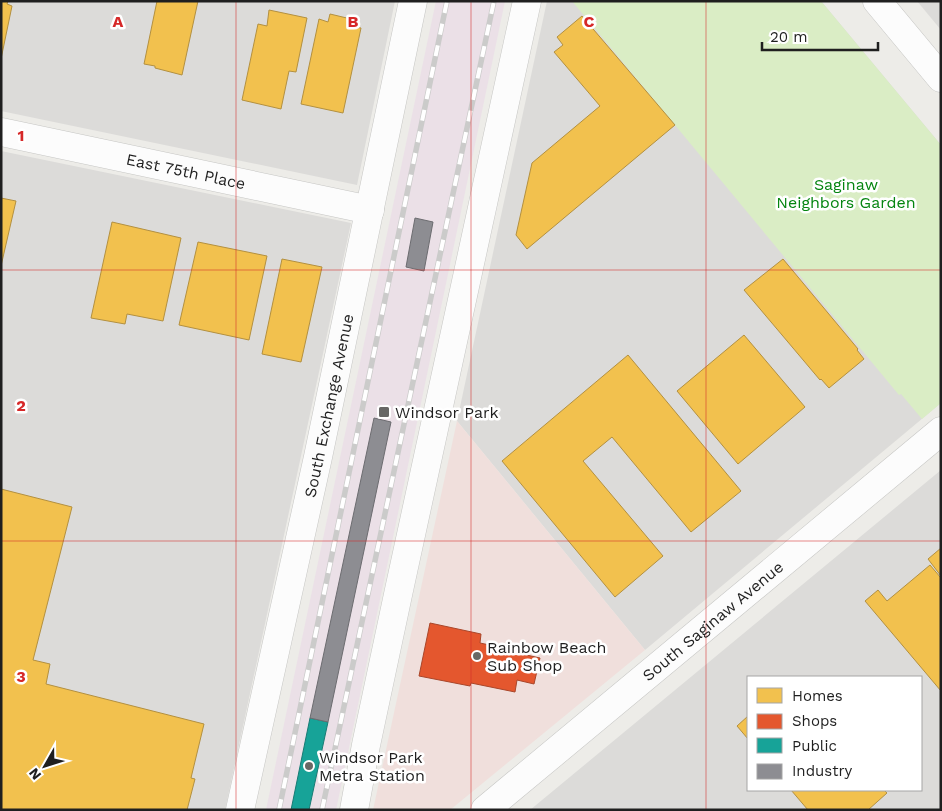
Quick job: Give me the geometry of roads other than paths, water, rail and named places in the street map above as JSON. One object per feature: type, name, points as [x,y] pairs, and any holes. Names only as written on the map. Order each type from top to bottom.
[{"type":"street","name":"South Exchange Avenue","points":[[240,810],[301,534],[414,1]]},
{"type":"street","points":[[354,810],[384,658],[527,1]]},
{"type":"street","points":[[877,1],[941,78]]},
{"type":"street","name":"East 75th Place","points":[[1,132],[370,210]]},
{"type":"street","name":"South Saginaw Avenue","points":[[485,810],[941,431]]},
{"type":"railway","points":[[279,810],[447,1]]},
{"type":"railway","points":[[322,810],[494,1]]},
{"type":"place","name":"Windsor Park","points":[[384,412]]},
{"type":"place","name":"Rainbow Beach Sub Shop","points":[[477,656]]},
{"type":"place","name":"Windsor Park Metra Station","points":[[309,766]]},
{"type":"park label","name":"Saginaw Neighbors Garden","points":[[846,193]]}]
